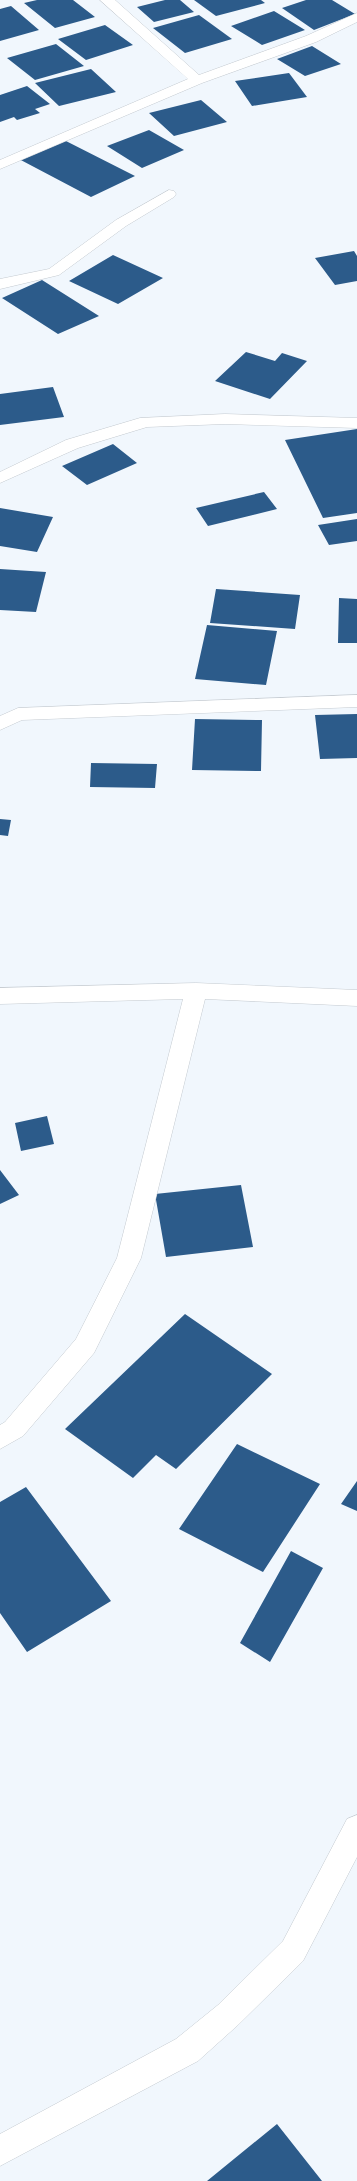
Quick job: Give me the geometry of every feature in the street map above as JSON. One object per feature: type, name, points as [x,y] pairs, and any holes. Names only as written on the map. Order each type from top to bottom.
[{"type":"street","points":[[106,0],[196,80]]},
{"type":"street","points":[[0,165],[196,80],[311,39],[357,17]]},
{"type":"street","points":[[0,284],[54,272],[121,223],[169,194]]},
{"type":"street","points":[[0,478],[72,444],[146,422],[225,419],[357,423]]},
{"type":"street","points":[[0,724],[18,714],[357,701]]},
{"type":"street","points":[[0,1438],[14,1429],[85,1346],[129,1258],[196,991]]},
{"type":"street","points":[[0,996],[196,991],[357,998]]},
{"type":"street","points":[[0,2151],[187,2050],[228,2015],[293,1951],[357,1828]]},
{"type":"building","points":[[37,0],[73,0],[95,17],[55,28],[24,3]]},
{"type":"building","points":[[165,0],[180,0],[194,12],[154,22],[137,7]]},
{"type":"building","points":[[194,0],[261,0],[265,3],[216,16]]},
{"type":"building","points":[[306,0],[332,0],[355,14],[314,30],[282,8]]},
{"type":"building","points":[[11,6],[39,30],[0,41],[0,9]]},
{"type":"building","points":[[274,11],[305,30],[262,45],[231,26]]},
{"type":"building","points":[[199,15],[232,39],[185,53],[153,28]]},
{"type":"building","points":[[105,25],[133,45],[86,60],[58,39]]},
{"type":"building","points":[[56,44],[84,66],[35,80],[7,58]]},
{"type":"building","points":[[312,46],[341,64],[305,76],[277,59]]},
{"type":"building","points":[[91,69],[116,92],[59,106],[35,83]]},
{"type":"building","points":[[289,73],[307,97],[252,106],[235,81]]},
{"type":"building","points":[[27,86],[50,104],[35,109],[40,113],[17,120],[14,117],[0,122],[0,95]]},
{"type":"building","points":[[201,100],[227,122],[174,136],[149,113]]},
{"type":"building","points":[[149,130],[184,150],[142,168],[107,146]]},
{"type":"building","points":[[60,138],[135,176],[91,197],[17,158]]},
{"type":"building","points":[[354,251],[357,256],[357,281],[335,285],[315,258]]},
{"type":"building","points":[[113,255],[163,278],[118,304],[69,281]]},
{"type":"building","points":[[42,280],[99,316],[58,334],[2,298]]},
{"type":"building","points":[[246,352],[275,361],[282,353],[307,361],[270,399],[215,381]]},
{"type":"building","points":[[53,387],[64,417],[0,425],[0,394]]},
{"type":"building","points":[[357,429],[357,513],[323,518],[285,440]]},
{"type":"building","points":[[113,444],[137,463],[87,485],[62,466]]},
{"type":"building","points":[[264,492],[277,509],[208,526],[196,508]]},
{"type":"building","points":[[0,508],[53,517],[37,552],[0,546]]},
{"type":"building","points":[[357,519],[357,541],[329,545],[318,525]]},
{"type":"building","points":[[0,569],[46,572],[36,612],[0,610]]},
{"type":"building","points":[[216,589],[300,595],[295,629],[210,623]]},
{"type":"building","points":[[339,598],[357,599],[357,643],[338,643]]},
{"type":"building","points":[[207,625],[277,631],[266,685],[195,679]]},
{"type":"building","points":[[357,714],[357,758],[320,759],[315,715]]},
{"type":"building","points":[[195,719],[262,720],[261,771],[192,770]]},
{"type":"building","points":[[91,763],[157,764],[155,788],[90,787]]},
{"type":"building","points":[[0,819],[11,820],[8,836],[0,835]]},
{"type":"building","points":[[47,1116],[54,1144],[21,1151],[15,1123]]},
{"type":"building","points":[[0,1170],[19,1195],[0,1204]]},
{"type":"building","points":[[241,1185],[253,1247],[166,1257],[155,1194]]},
{"type":"building","points":[[185,1314],[272,1374],[176,1469],[156,1455],[133,1478],[65,1429]]},
{"type":"building","points":[[237,1444],[320,1484],[263,1572],[179,1529]]},
{"type":"building","points":[[357,1481],[357,1511],[341,1504]]},
{"type":"building","points":[[26,1487],[111,1601],[27,1652],[0,1613],[0,1502]]},
{"type":"building","points":[[291,1551],[323,1568],[270,1662],[240,1643]]},
{"type":"building","points":[[277,2124],[322,2181],[207,2181]]}]
